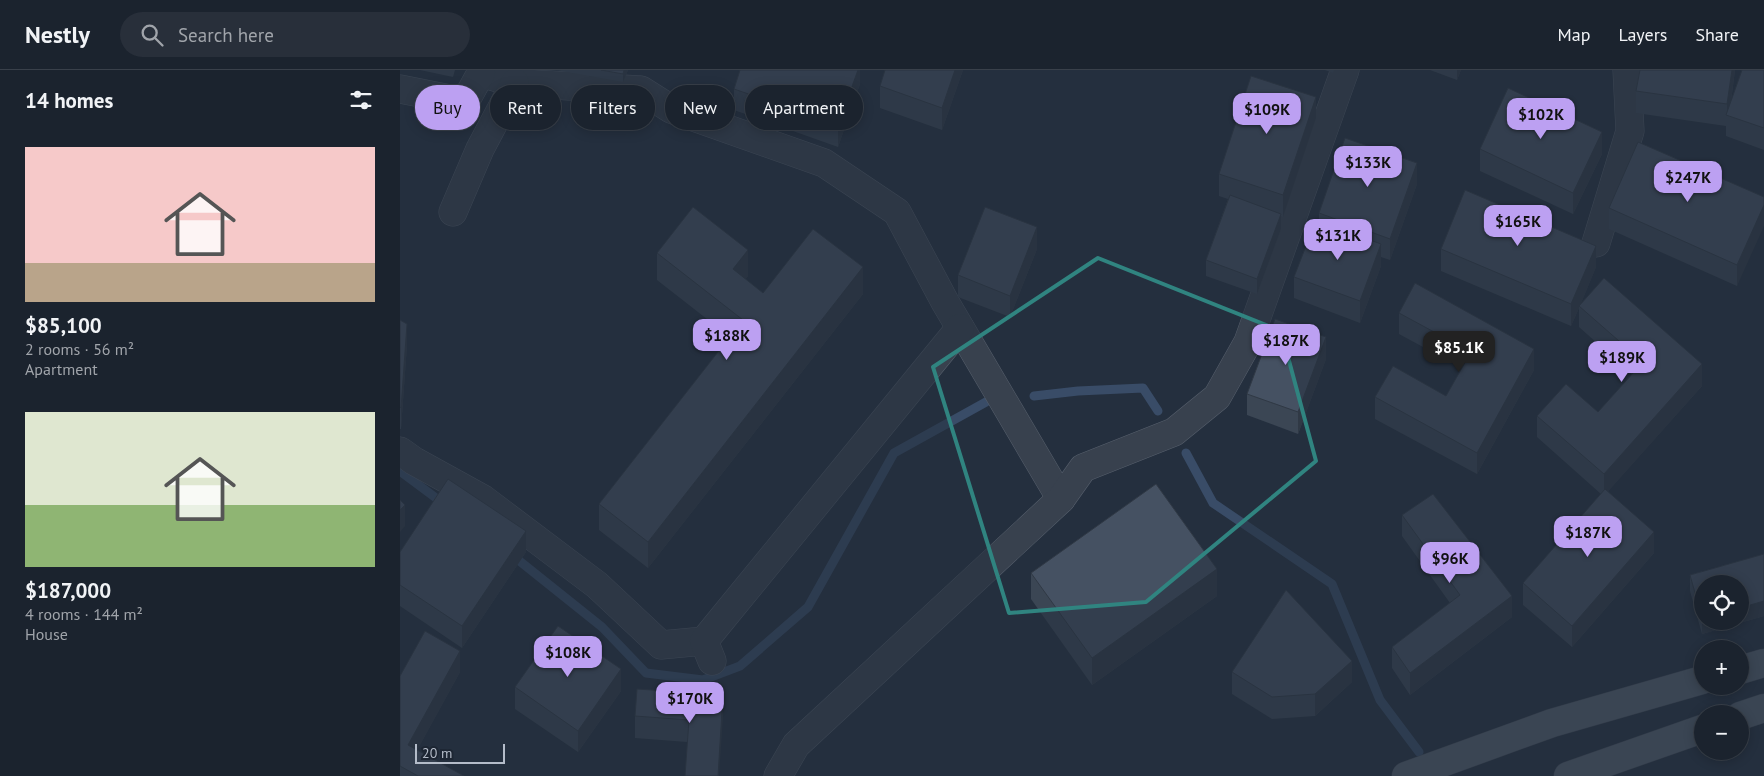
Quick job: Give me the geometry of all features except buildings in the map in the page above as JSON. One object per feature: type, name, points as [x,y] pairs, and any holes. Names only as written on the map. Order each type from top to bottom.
[{"type":"main road","points":[[1749,667],[1764,663]]},
{"type":"main road","points":[[1406,776],[1552,723],[1694,682]]},
{"type":"main road","points":[[1749,713],[1764,708]]},
{"type":"main road","points":[[1568,776],[1694,732]]},
{"type":"street","points":[[778,776],[796,745],[1061,499],[1083,468],[1174,432],[1217,397],[1248,342],[1345,70]]},
{"type":"street","points":[[1596,242],[1630,131],[1627,70]]},
{"type":"street","points":[[400,88],[465,102],[481,71],[515,83],[644,80],[671,109],[824,163],[897,212],[960,328],[1061,499]]},
{"type":"street","points":[[453,212],[480,149],[515,83]]},
{"type":"street","points":[[400,451],[414,461],[483,499],[597,584],[661,645],[708,651],[960,328]]},
{"type":"highlighted area","points":[[1098,258],[1281,331],[1316,461],[1146,602],[1009,613],[933,367]]},
{"type":"waterway","points":[[1034,396],[1078,391],[1143,388],[1158,411]]},
{"type":"waterway","points":[[512,555],[602,627],[646,673],[703,680],[740,666],[808,607],[894,453],[986,402]]},
{"type":"waterway","points":[[1186,453],[1213,503],[1332,584],[1380,700],[1419,752]]},
{"type":"waterway","points":[[400,471],[444,504]]}]
